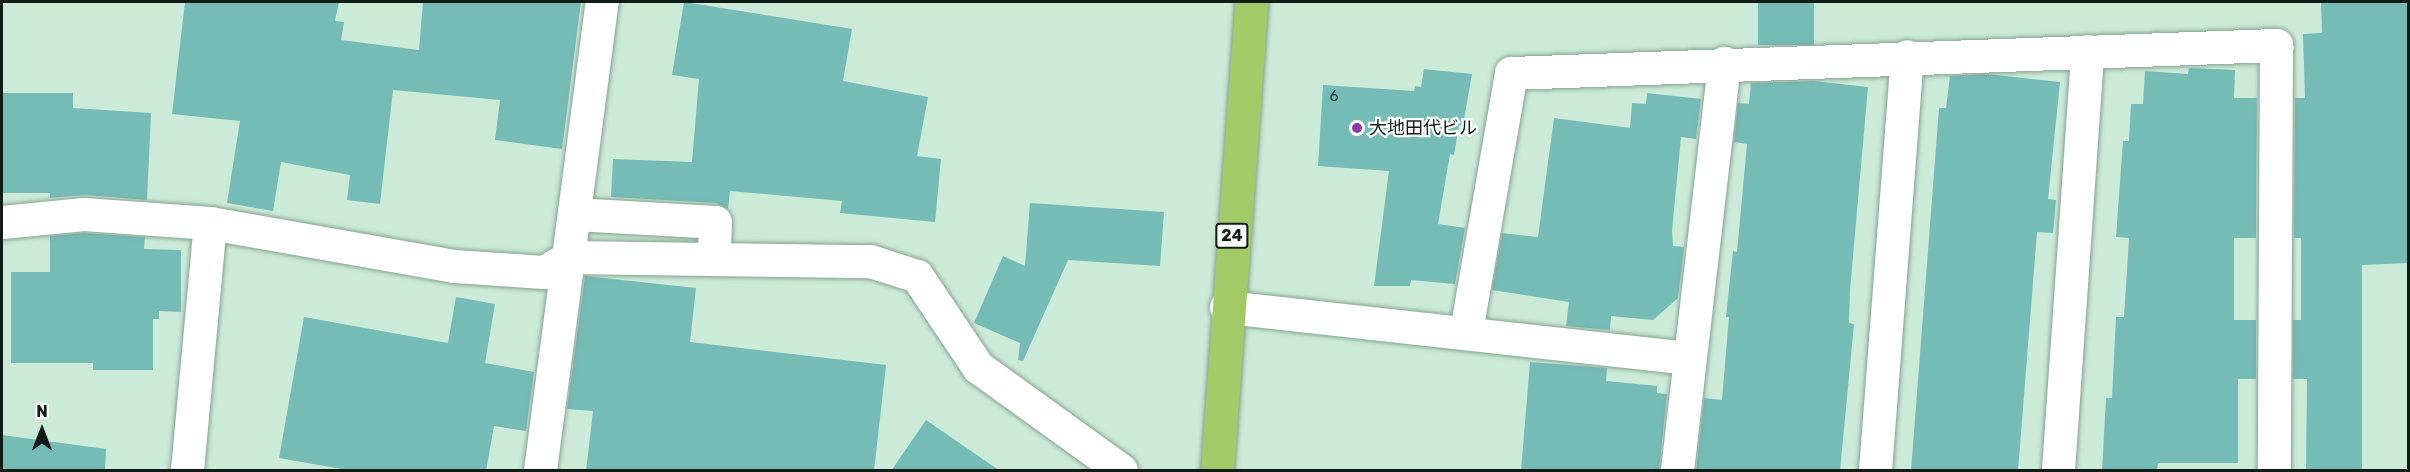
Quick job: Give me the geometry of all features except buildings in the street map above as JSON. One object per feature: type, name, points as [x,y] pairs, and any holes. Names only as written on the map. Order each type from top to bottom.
[{"type":"highway","name":"24","points":[[1217,471],[1226,307],[1251,2]]},
{"type":"street","points":[[540,471],[602,2]]},
{"type":"street","points":[[1466,331],[1511,73],[1907,56],[2276,45],[2274,471]]},
{"type":"street","points":[[2058,471],[2087,51]]},
{"type":"street","points":[[1875,471],[1907,56]]},
{"type":"street","points":[[1677,471],[1724,63]]},
{"type":"street","points":[[2,222],[84,214],[210,224],[454,266],[544,272],[568,257],[870,261],[917,276],[978,367],[1121,471]]},
{"type":"street","points":[[574,214],[715,222],[714,259]]},
{"type":"street","points":[[187,471],[210,224]]},
{"type":"street","points":[[1226,307],[1466,331],[1689,358]]},
{"type":"place","name":"大地田代ビル","points":[[1357,128]]}]
